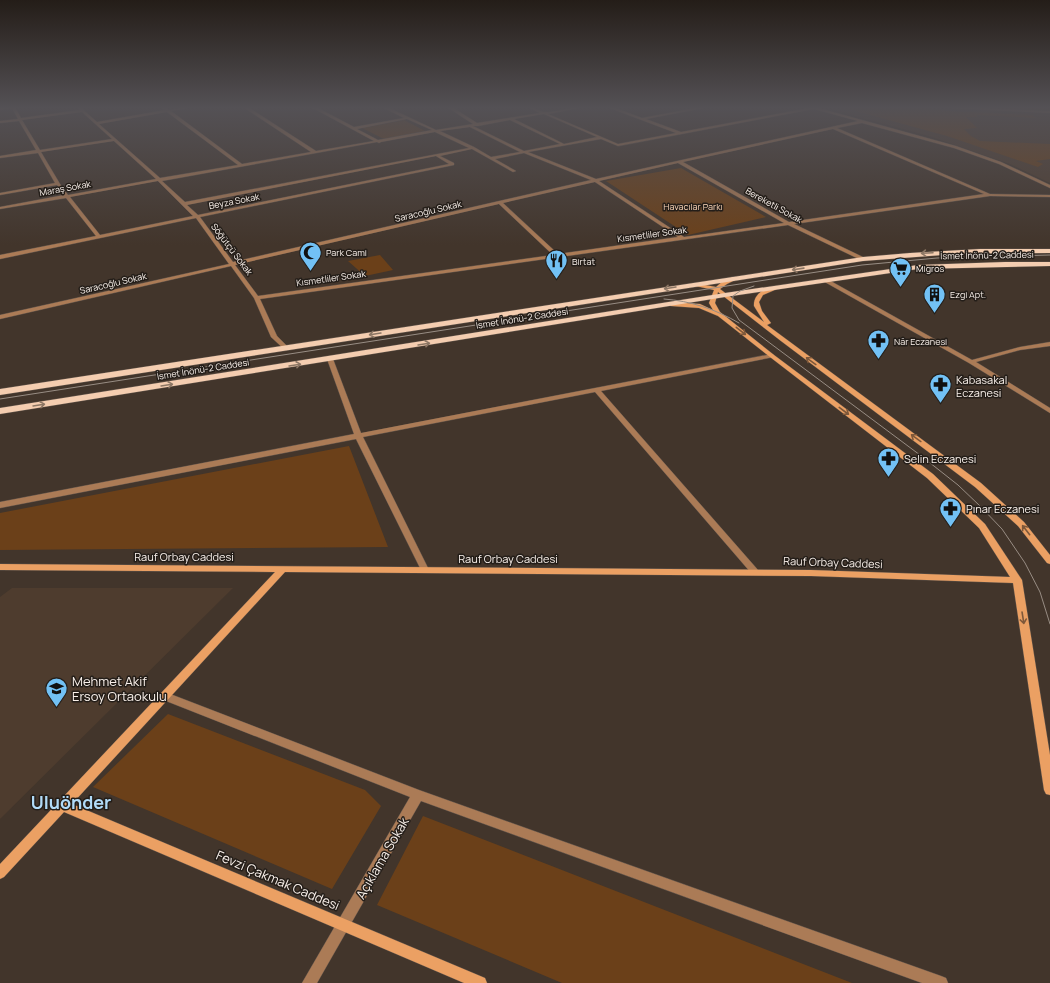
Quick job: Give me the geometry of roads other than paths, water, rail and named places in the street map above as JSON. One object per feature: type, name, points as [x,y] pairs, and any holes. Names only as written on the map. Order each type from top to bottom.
[{"type":"main road","name":"İsmet İnönü-2 Caddesi","points":[[0,392],[863,259],[922,253],[996,250],[1050,251]]},
{"type":"main road","name":"İsmet İnönü-2 Caddesi","points":[[0,411],[664,304],[715,293],[725,295],[918,268],[1005,264],[1050,264]]},
{"type":"street","points":[[0,157],[27,153]]},
{"type":"street","points":[[40,153],[58,184],[100,237]]},
{"type":"street","name":"Söğütçü Sokak","points":[[128,153],[197,217],[257,298],[274,337],[286,348]]},
{"type":"street","points":[[224,153],[242,166]]},
{"type":"street","name":"Maraş Sokak","points":[[0,208],[316,153]]},
{"type":"street","points":[[183,204],[447,153]]},
{"type":"street","points":[[482,153],[514,171]]},
{"type":"street","points":[[491,158],[519,153]]},
{"type":"street","points":[[526,153],[595,180],[684,239]]},
{"type":"street","name":"Saracoğlu Sokak","points":[[0,317],[595,180],[720,153]]},
{"type":"street","points":[[891,153],[990,195]]},
{"type":"street","points":[[971,153],[1000,163],[1050,187]]},
{"type":"street","name":"Beyza Sokak","points":[[0,257],[453,164],[436,155]]},
{"type":"street","name":"Bereketli Sokak","points":[[679,162],[790,224],[863,259]]},
{"type":"street","points":[[0,194],[58,184]]},
{"type":"street","name":"Kısmetliler Sokak","points":[[257,298],[990,195],[1050,196]]},
{"type":"street","points":[[500,203],[557,256]]},
{"type":"street","points":[[738,278],[724,282],[715,293],[712,303],[714,309],[772,356],[930,476],[982,526],[1017,580],[1050,790]]},
{"type":"street","points":[[825,280],[971,362],[1050,412]]},
{"type":"street","points":[[686,286],[705,286],[715,293]]},
{"type":"street","points":[[783,340],[761,316],[756,309],[756,303],[760,295],[766,291],[786,286]]},
{"type":"street","points":[[725,295],[978,485],[1021,524],[1050,561]]},
{"type":"street","points":[[664,304],[700,306],[724,318]]},
{"type":"street","points":[[971,362],[1012,350],[1050,344]]},
{"type":"street","points":[[0,505],[359,437],[772,356]]},
{"type":"street","points":[[330,359],[359,437],[425,570]]},
{"type":"street","points":[[596,391],[755,572]]},
{"type":"street","name":"Rauf Orbay Caddesi","points":[[0,567],[755,572],[1017,580]]},
{"type":"street","points":[[0,873],[283,569]]},
{"type":"street","points":[[165,696],[418,795],[941,983]]},
{"type":"street","name":"Açıklama Sokak","points":[[309,983],[418,795]]},
{"type":"street","name":"Fevzi Çakmak Caddesi","points":[[63,806],[480,983]]},
{"type":"tram line","points":[[0,399],[862,265],[937,258],[1050,255]]},
{"type":"tram line","points":[[754,286],[740,291],[733,296],[732,308],[739,320],[920,455],[958,485],[980,506],[1002,529],[1025,563],[1040,592],[1050,624]]},
{"type":"tram line","points":[[664,299],[703,306],[739,323]]},
{"type":"place","name":"Park Cami","points":[[310,272]]},
{"type":"place","name":"Birtat","points":[[556,280]]},
{"type":"place","name":"Migros","points":[[900,288]]},
{"type":"place","name":"Ezgi Apt.","points":[[934,314]]},
{"type":"place","name":"Nâr Eczanesi","points":[[878,360]]},
{"type":"place","name":"Kabasakal Eczanesi","points":[[940,404]]},
{"type":"place","name":"Selin Eczanesi","points":[[888,478]]},
{"type":"place","name":"Pınar Eczanesi","points":[[951,528]]},
{"type":"place","name":"Mehmet Akif Ersoy Ortaokulu","points":[[56,708]]},
{"type":"district","name":"Uluönder","points":[[71,802]]},
{"type":"park label","name":"Havacılar Parkı","points":[[693,206]]}]
